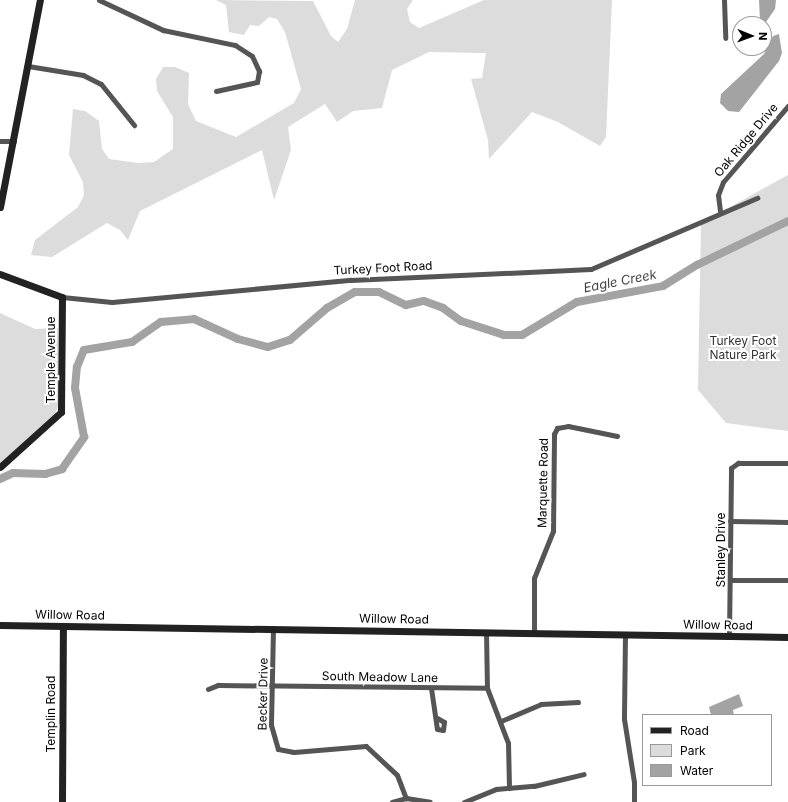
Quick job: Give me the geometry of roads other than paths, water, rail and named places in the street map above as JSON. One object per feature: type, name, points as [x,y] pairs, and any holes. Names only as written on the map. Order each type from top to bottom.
[{"type":"street","points":[[0,208],[40,0]]},
{"type":"street","points":[[100,0],[163,30],[235,45],[252,56],[259,71],[257,82],[216,91]]},
{"type":"street","points":[[724,0],[725,38]]},
{"type":"street","points":[[28,66],[83,75],[101,84],[134,125]]},
{"type":"street","name":"Oak Ridge Drive","points":[[720,211],[718,195],[723,182],[788,106]]},
{"type":"street","points":[[0,141],[14,141]]},
{"type":"street","name":"Turkey Foot Road","points":[[0,274],[62,297],[112,302],[351,280],[592,269],[720,211],[757,198]]},
{"type":"street","name":"Temple Avenue","points":[[0,467],[61,412],[62,297]]},
{"type":"street","name":"Marquette Road","points":[[534,632],[534,578],[553,531],[557,428],[578,427],[617,436]]},
{"type":"street","name":"Stanley Drive","points":[[729,636],[731,580],[730,521],[734,464],[788,463]]},
{"type":"street","points":[[730,521],[788,522]]},
{"type":"street","points":[[731,580],[788,580]]},
{"type":"street","name":"Willow Road","points":[[0,625],[788,637]]},
{"type":"street","name":"Templin Road","points":[[62,802],[63,626]]},
{"type":"street","name":"Becker Drive","points":[[273,628],[272,734],[278,749],[294,752],[366,746],[397,775],[406,797]]},
{"type":"street","points":[[486,632],[487,688],[501,721],[508,743],[509,788]]},
{"type":"street","points":[[625,634],[624,719],[634,782],[634,802]]},
{"type":"street","name":"South Meadow Lane","points":[[208,689],[218,685],[487,688]]},
{"type":"street","points":[[431,688],[437,718]]},
{"type":"street","points":[[501,721],[541,704],[578,702]]},
{"type":"street","points":[[464,802],[509,788],[554,783],[584,774]]},
{"type":"street","points":[[392,802],[406,797],[430,802]]},
{"type":"water","points":[[759,0],[776,0],[775,9],[770,16],[760,16]]},
{"type":"water","points":[[779,34],[782,53],[779,61],[739,112],[728,111],[720,103],[721,94],[762,56],[772,56],[773,36]]},
{"type":"water","points":[[739,694],[743,706],[733,710],[734,714],[711,714],[709,707]]},
{"type":"waterway","name":"Eagle Creek","points":[[0,479],[13,473],[45,474],[62,469],[84,437],[75,388],[77,367],[84,350],[132,342],[161,322],[194,319],[238,339],[268,347],[290,340],[327,308],[355,292],[379,292],[406,305],[424,301],[443,308],[461,321],[504,335],[522,335],[577,302],[663,286],[697,265],[788,221]]},
{"type":"park label","name":"Turkey Foot Nature Park","points":[[743,348]]}]
